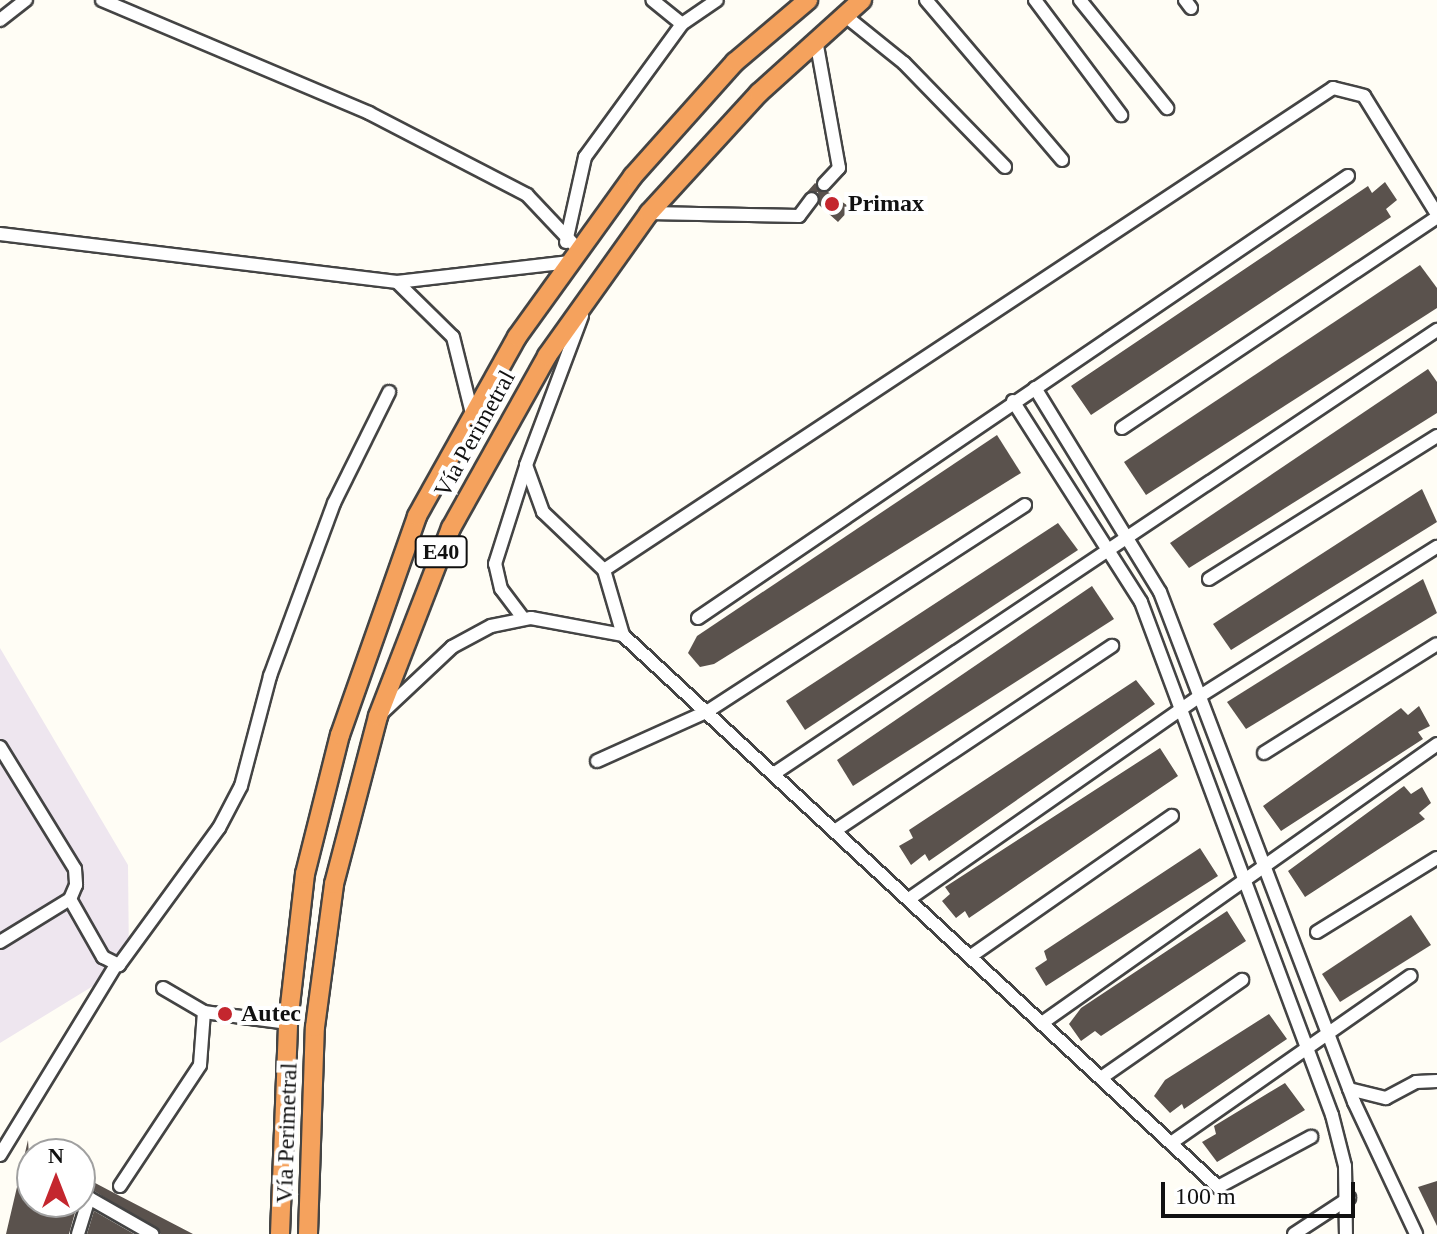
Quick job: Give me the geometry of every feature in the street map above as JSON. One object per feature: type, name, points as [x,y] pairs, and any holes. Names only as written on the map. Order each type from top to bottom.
[{"type":"highway","name":"Vía Perimetral","points":[[280,1234],[288,1023],[305,874],[340,735],[417,516],[472,413],[572,251],[633,176],[735,62],[808,0]]},
{"type":"highway","name":"Vía Perimetral","points":[[308,1234],[315,1027],[332,898],[378,716],[451,528],[593,286],[649,213],[816,40],[862,0]]},
{"type":"lane","points":[[0,20],[26,0]]},
{"type":"lane","points":[[102,0],[369,113],[527,195],[572,251]]},
{"type":"lane","points":[[652,0],[682,24]]},
{"type":"lane","points":[[572,251],[585,157],[682,24],[717,0]]},
{"type":"lane","points":[[926,0],[1062,160]]},
{"type":"lane","points":[[1035,0],[1121,115]]},
{"type":"lane","points":[[1080,0],[1167,108]]},
{"type":"lane","points":[[843,14],[904,63],[1005,167]]},
{"type":"lane","points":[[816,40],[839,168],[824,184]]},
{"type":"lane","points":[[604,570],[1333,88],[1364,96],[1437,215],[1122,428]]},
{"type":"lane","points":[[698,618],[1348,176]]},
{"type":"lane","points":[[649,213],[799,216],[812,199]]},
{"type":"lane","points":[[0,234],[397,282],[572,251]]},
{"type":"lane","points":[[397,282],[453,337],[472,413]]},
{"type":"lane","points":[[523,618],[501,589],[495,564],[526,465],[593,286]]},
{"type":"lane","points":[[775,773],[1437,330]]},
{"type":"lane","points":[[1035,388],[1160,592],[1349,1089],[1416,1234]]},
{"type":"lane","points":[[0,1155],[116,965],[219,828],[241,786],[297,601],[389,392]]},
{"type":"lane","points":[[1013,401],[1141,602],[1332,1115],[1349,1198],[1346,1234]]},
{"type":"lane","points":[[1209,579],[1437,436]]},
{"type":"lane","points":[[526,465],[543,512],[604,570],[623,635],[1218,1187],[1311,1137]]},
{"type":"lane","points":[[597,761],[708,711],[1025,505]]},
{"type":"lane","points":[[909,899],[1200,696],[1437,547]]},
{"type":"lane","points":[[378,716],[452,647],[523,618],[623,635]]},
{"type":"lane","points":[[1264,753],[1437,644]]},
{"type":"lane","points":[[836,830],[1112,646]]},
{"type":"lane","points":[[1042,1023],[1243,877],[1437,744]]},
{"type":"lane","points":[[0,747],[75,869],[70,899],[103,957],[116,965]]},
{"type":"lane","points":[[971,956],[1172,816]]},
{"type":"lane","points":[[1317,932],[1437,858]]},
{"type":"lane","points":[[0,942],[70,899]]},
{"type":"lane","points":[[1171,1143],[1305,1044],[1410,976]]},
{"type":"lane","points":[[1101,1078],[1242,980]]},
{"type":"lane","points":[[163,988],[204,1012],[288,1023]]},
{"type":"lane","points":[[120,1186],[200,1065],[204,1012]]},
{"type":"lane","points":[[1349,1089],[1386,1098],[1416,1082],[1437,1081]]},
{"type":"lane","points":[[78,1234],[89,1198],[152,1234]]},
{"type":"lane","points":[[1294,1234],[1349,1198]]},
{"type":"shaded area","points":[[0,648],[128,865],[129,964],[0,1043]]},
{"type":"building","points":[[1385,182],[1397,200],[1386,209],[1391,217],[1091,415],[1071,386],[1368,186],[1372,193]]},
{"type":"building","name":"Primax","points":[[815,183],[851,208],[838,222],[819,205],[818,192],[807,192]]},
{"type":"building","points":[[1420,265],[1437,288],[1437,308],[1146,495],[1124,462]]},
{"type":"building","points":[[1428,369],[1437,382],[1437,413],[1189,568],[1170,543]]},
{"type":"building","points":[[997,435],[1021,473],[714,664],[700,667],[688,653],[697,636]]},
{"type":"building","points":[[1422,489],[1437,522],[1231,650],[1213,624]]},
{"type":"building","points":[[1058,523],[1078,550],[805,730],[786,701]]},
{"type":"building","points":[[1423,579],[1437,613],[1246,729],[1227,702]]},
{"type":"building","points":[[1092,586],[1114,619],[853,786],[837,760]]},
{"type":"building","points":[[1136,680],[1155,704],[929,861],[925,854],[911,865],[899,846],[913,838],[909,830]]},
{"type":"building","points":[[1419,706],[1430,726],[1418,732],[1423,739],[1281,831],[1263,806],[1401,708],[1408,715]]},
{"type":"building","points":[[1160,748],[1178,776],[969,918],[965,911],[956,918],[942,901],[950,894],[945,887]]},
{"type":"building","points":[[1404,786],[1411,794],[1422,787],[1431,803],[1419,813],[1425,819],[1305,897],[1288,871]]},
{"type":"building","points":[[1200,848],[1218,876],[1046,986],[1035,968],[1047,960],[1044,951]]},
{"type":"building","points":[[1227,911],[1246,941],[1101,1036],[1095,1031],[1081,1041],[1069,1024],[1081,1008]]},
{"type":"building","points":[[1411,915],[1431,945],[1340,1002],[1322,974]]},
{"type":"building","points":[[1269,1014],[1287,1039],[1184,1109],[1182,1104],[1170,1113],[1154,1096],[1165,1080]]},
{"type":"building","points":[[1285,1083],[1305,1110],[1217,1162],[1202,1142],[1216,1134],[1214,1126]]},
{"type":"building","points":[[1437,1181],[1437,1226],[1418,1187]]},
{"type":"building","points":[[96,1183],[193,1234],[161,1234],[96,1192]]},
{"type":"building","points":[[16,1191],[16,1218],[74,1218],[69,1234],[6,1234]]},
{"type":"building","points":[[96,1212],[134,1234],[87,1234]]},
{"type":"place","name":"Primax","points":[[832,204]]},
{"type":"place","name":"Autec","points":[[225,1014]]}]
